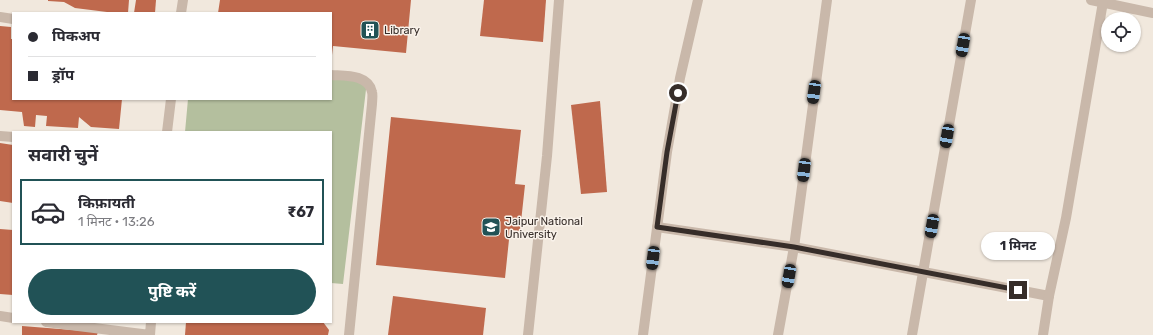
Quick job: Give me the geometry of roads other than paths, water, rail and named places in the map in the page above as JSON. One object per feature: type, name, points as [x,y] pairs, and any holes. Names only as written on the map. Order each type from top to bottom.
[{"type":"street","points":[[181,12],[183,0]]},
{"type":"street","points":[[528,335],[547,156],[559,0]]},
{"type":"street","points":[[643,335],[667,152],[680,78],[698,0]]},
{"type":"street","points":[[778,335],[794,247],[827,0]]},
{"type":"street","points":[[912,335],[971,0]]},
{"type":"street","points":[[1091,0],[1153,13]]},
{"type":"street","points":[[1043,335],[1049,296],[1066,218],[1103,2]]},
{"type":"street","points":[[0,17],[12,18]]},
{"type":"street","points":[[332,75],[357,76],[367,82],[372,91],[372,104],[349,335]]},
{"type":"street","points":[[167,131],[171,100]]},
{"type":"street","points":[[0,136],[12,137]]},
{"type":"street","points":[[657,227],[794,247],[1049,296]]},
{"type":"street","points":[[0,316],[12,318]]},
{"type":"street","points":[[54,323],[150,335],[151,323]]},
{"type":"place","name":"Library","points":[[370,30]]},
{"type":"place","name":"Jaipur National University","points":[[491,227]]}]
